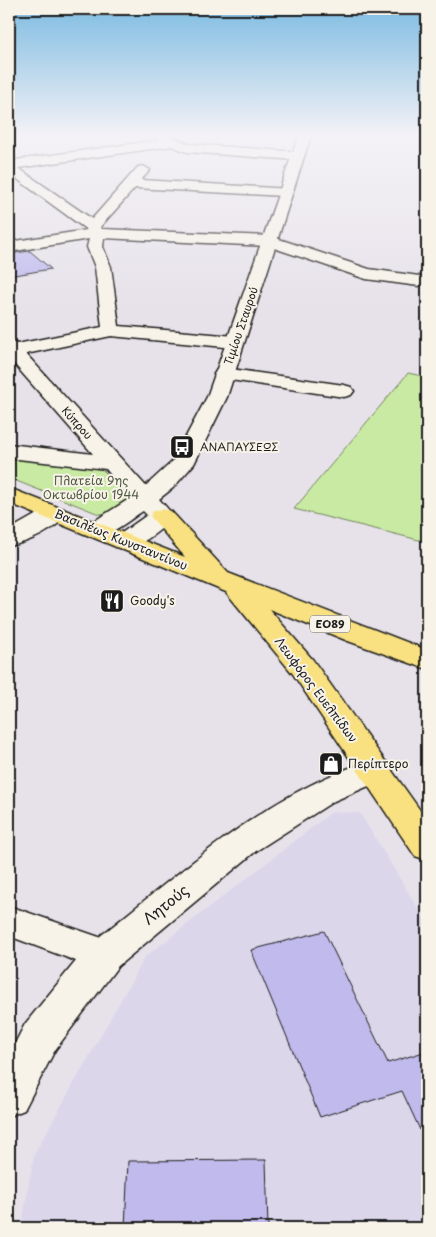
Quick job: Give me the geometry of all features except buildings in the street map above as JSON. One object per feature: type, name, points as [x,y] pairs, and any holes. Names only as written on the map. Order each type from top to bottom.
[{"type":"main road","name":"Βασιλέως Κωνσταντίνου","points":[[9,495],[227,582]]},
{"type":"main road","name":"Λεωφόρος Ευελπίδων","points":[[153,508],[227,582],[302,667],[376,770],[427,847]]},
{"type":"main road","name":"ΕΟ89","points":[[227,582],[427,660]]},
{"type":"street","points":[[45,193],[95,229]]},
{"type":"street","points":[[111,331],[103,267],[95,247],[95,229],[125,193]]},
{"type":"street","name":"Τιμίου Σταυρού","points":[[153,508],[165,483],[183,464],[217,397],[285,193]]},
{"type":"street","points":[[9,247],[95,229],[270,241],[366,274],[420,281]]},
{"type":"street","points":[[10,349],[111,331],[235,342]]},
{"type":"street","name":"Κύπρου","points":[[10,349],[153,508]]},
{"type":"street","points":[[224,374],[344,391]]},
{"type":"street","points":[[9,451],[113,463]]},
{"type":"street","points":[[97,530],[153,508]]},
{"type":"street","points":[[125,542],[153,508]]},
{"type":"street","points":[[9,539],[55,514]]},
{"type":"street","name":"Λητούς","points":[[9,1096],[40,1037],[104,956],[244,842],[322,793],[376,770]]},
{"type":"street","points":[[9,921],[104,956]]},
{"type":"shaded area","points":[[332,812],[360,813],[427,923],[427,1228],[21,1228],[34,1154],[145,957]]},
{"type":"green space","points":[[408,373],[427,377],[427,542],[294,509]]},
{"type":"green space","name":"Πλατεία 9ης Οκτωβρίου 1944","points":[[9,455],[100,467],[132,499],[111,514],[99,514],[9,478]]},
{"type":"place","name":"ΑΝΑΠΑΥΣΕΩΣ","points":[[182,447]]},
{"type":"place","name":"Goody's","points":[[112,601]]},
{"type":"place","name":"Περίπτερο","points":[[331,764]]}]
